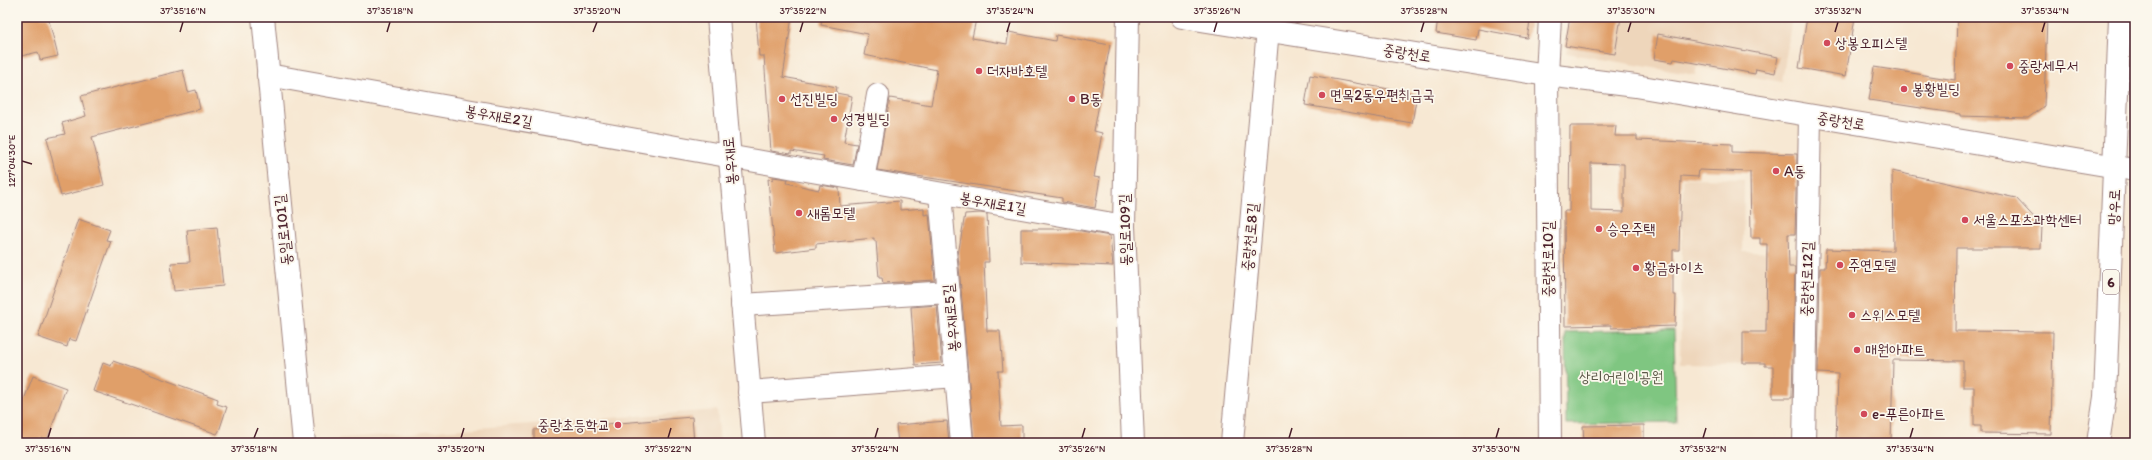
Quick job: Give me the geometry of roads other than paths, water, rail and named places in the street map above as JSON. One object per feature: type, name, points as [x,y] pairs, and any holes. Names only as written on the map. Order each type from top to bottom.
[{"type":"street","name":"동일로101길","points":[[264,17],[268,75],[304,443]]},
{"type":"street","name":"봉우재로","points":[[718,17],[754,443]]},
{"type":"street","name":"동일로109길","points":[[1128,17],[1124,226],[1133,443]]},
{"type":"street","name":"중랑천로","points":[[1182,17],[1268,24],[1547,75],[1636,86],[1810,116],[2067,157],[2125,169]]},
{"type":"street","points":[[1547,75],[1550,17]]},
{"type":"street","name":"망우로","points":[[2098,443],[2105,397],[2125,169],[2120,17]]},
{"type":"street","name":"중랑천로8길","points":[[1232,443],[1268,24]]},
{"type":"street","name":"봉우재로2길","points":[[268,75],[729,156]]},
{"type":"street","name":"중랑천로10길","points":[[1547,75],[1550,443]]},
{"type":"street","points":[[863,180],[878,95]]},
{"type":"street","name":"중랑천로12길","points":[[1804,443],[1810,116]]},
{"type":"street","name":"봉우재로1길","points":[[729,156],[1124,226]]},
{"type":"street","name":"봉우재로5길","points":[[940,194],[962,443]]},
{"type":"street","points":[[742,305],[949,292]]},
{"type":"street","points":[[749,392],[956,376]]},
{"type":"street","name":"망우로","points":[[2105,397],[2111,443]]},
{"type":"place","name":"상봉오피스텔","points":[[1827,43]]},
{"type":"place","name":"중랑세무서","points":[[2010,66]]},
{"type":"place","name":"더자바호텔","points":[[979,71]]},
{"type":"place","name":"봉황빌딩","points":[[1904,89]]},
{"type":"place","name":"면목2동우편취급국","points":[[1322,95]]},
{"type":"place","name":"선진빌딩","points":[[782,99]]},
{"type":"place","name":"B동","points":[[1072,99]]},
{"type":"place","name":"성경빌딩","points":[[834,119]]},
{"type":"place","name":"A동","points":[[1776,171]]},
{"type":"place","name":"새롬모텔","points":[[799,213]]},
{"type":"place","name":"서울스포츠과학센터","points":[[1965,220]]},
{"type":"place","name":"승우주택","points":[[1599,229]]},
{"type":"place","name":"주연모텔","points":[[1840,265]]},
{"type":"place","name":"황금하이츠","points":[[1636,268]]},
{"type":"place","name":"스위스모텔","points":[[1852,315]]},
{"type":"place","name":"매원아파트","points":[[1857,350]]},
{"type":"place","name":"e-푸른아파트","points":[[1864,414]]},
{"type":"place","name":"중랑초등학교","points":[[618,425]]},
{"type":"park label","name":"상리어린이공원","points":[[1621,377]]}]
